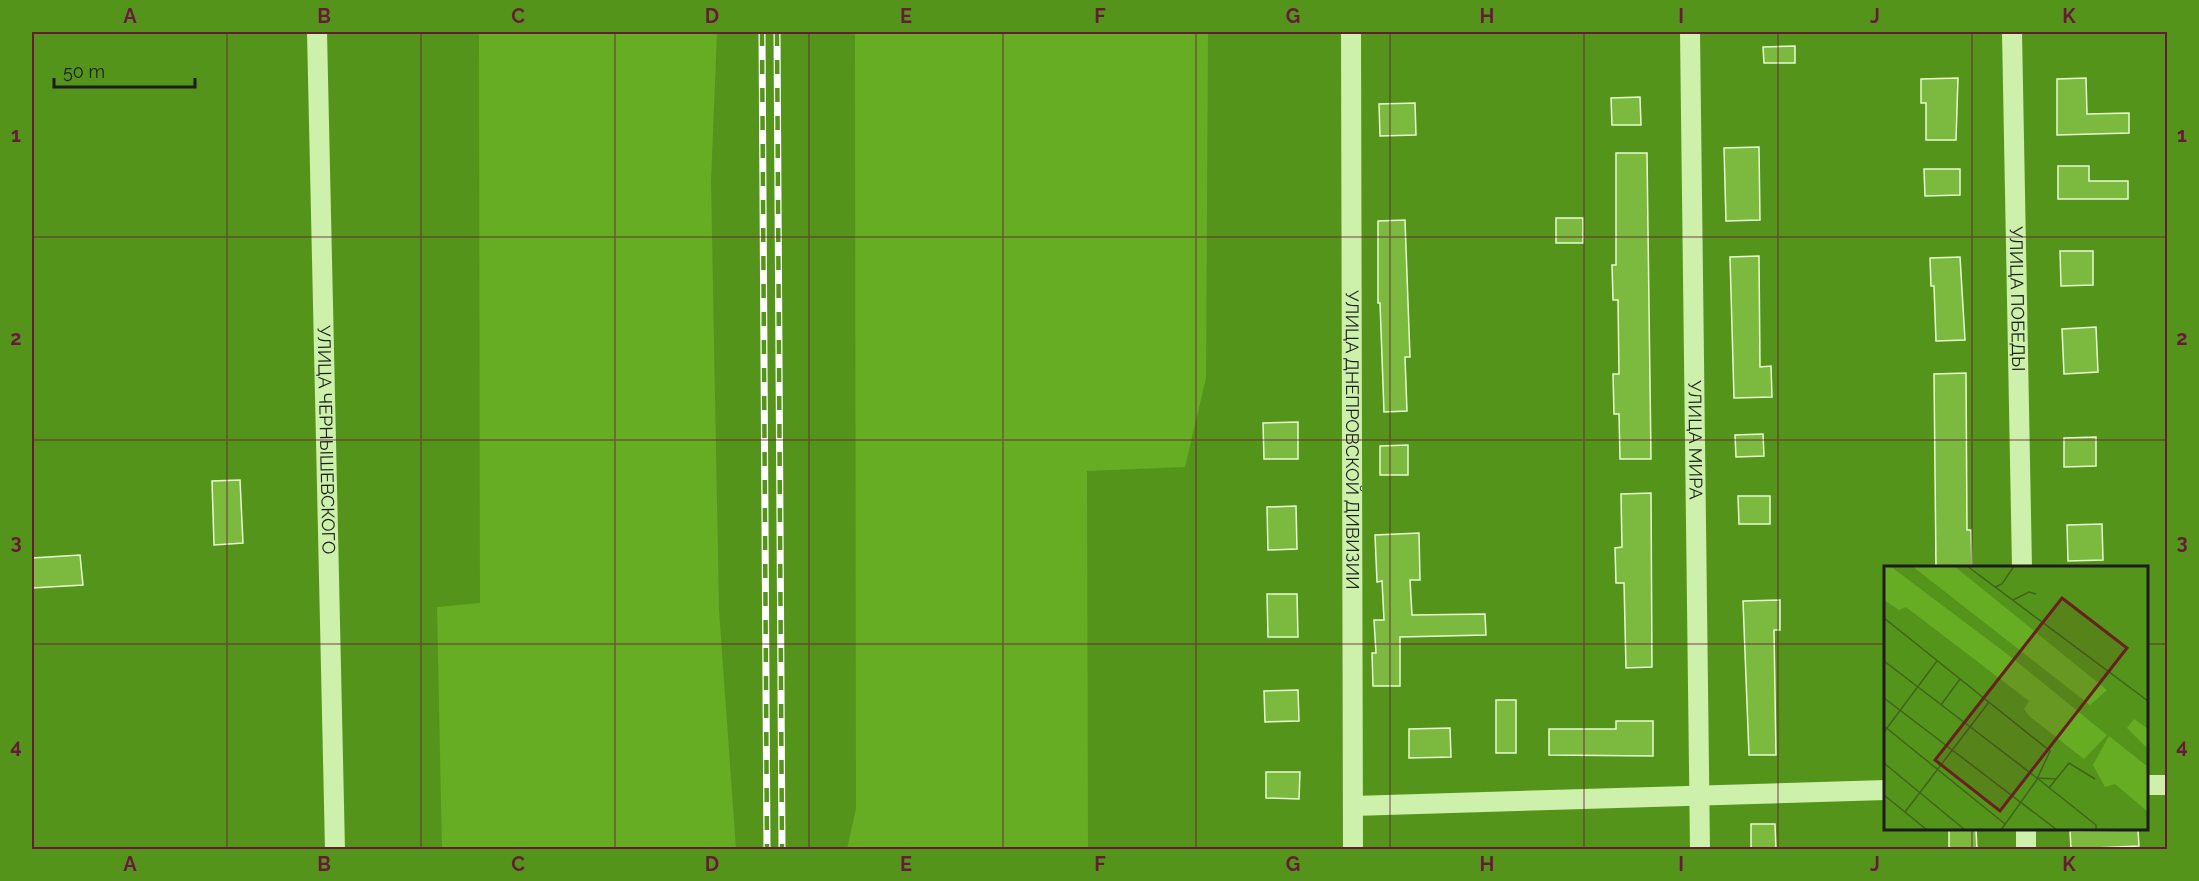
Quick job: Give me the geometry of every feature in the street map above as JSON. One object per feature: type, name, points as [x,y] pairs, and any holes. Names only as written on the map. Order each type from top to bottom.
[{"type":"street","name":"УЛИЦА ЧЕРНЫШЕВСКОГО","points":[[317,32],[335,849]]},
{"type":"street","name":"УЛИЦА ДНЕПРОВСКОЙ ДИВИЗИИ","points":[[1351,32],[1353,849]]},
{"type":"street","name":"УЛИЦА МИРА","points":[[1690,32],[1700,849]]},
{"type":"street","name":"УЛИЦА ПОБЕДЫ","points":[[2012,32],[2022,566]]},
{"type":"street","points":[[2148,785],[2168,785]]},
{"type":"street","points":[[1353,806],[1884,790]]},
{"type":"street","points":[[2026,830],[2026,849]]},
{"type":"green space","points":[[479,32],[717,32],[711,182],[719,610],[736,849],[442,849],[437,607],[480,603]]},
{"type":"green space","points":[[855,32],[1208,32],[1206,378],[1185,467],[1087,471],[1088,849],[847,849],[856,809]]},
{"type":"building","points":[[1795,46],[1795,63],[1764,63],[1763,47]]},
{"type":"building","points":[[1958,78],[1956,140],[1926,140],[1926,103],[1921,103],[1921,79]]},
{"type":"building","points":[[2086,78],[2087,114],[2129,113],[2129,133],[2057,135],[2057,79]]},
{"type":"building","points":[[1640,97],[1641,125],[1612,125],[1611,98]]},
{"type":"building","points":[[1415,103],[1416,135],[1380,136],[1379,104]]},
{"type":"building","points":[[1759,147],[1760,220],[1726,221],[1724,148]]},
{"type":"building","points":[[1616,153],[1647,153],[1651,459],[1620,459],[1619,414],[1614,414],[1613,374],[1619,374],[1618,300],[1613,300],[1612,265],[1616,265]]},
{"type":"building","points":[[2058,166],[2089,166],[2089,181],[2128,181],[2128,199],[2058,199]]},
{"type":"building","points":[[1924,169],[1960,169],[1960,195],[1925,196]]},
{"type":"building","points":[[1556,218],[1583,218],[1583,243],[1556,243]]},
{"type":"building","points":[[1405,220],[1410,357],[1405,357],[1407,411],[1384,412],[1380,303],[1378,303],[1378,221]]},
{"type":"building","points":[[2060,251],[2093,251],[2093,285],[2061,286]]},
{"type":"building","points":[[1759,256],[1760,367],[1771,366],[1772,397],[1734,398],[1730,257]]},
{"type":"building","points":[[1960,257],[1965,340],[1936,341],[1934,286],[1931,286],[1930,258]]},
{"type":"building","points":[[2096,327],[2098,372],[2064,374],[2062,329]]},
{"type":"building","points":[[1966,373],[1967,530],[1971,530],[1972,566],[1936,566],[1934,374]]},
{"type":"building","points":[[1298,422],[1298,459],[1264,459],[1263,423]]},
{"type":"building","points":[[1763,434],[1764,456],[1736,457],[1735,435]]},
{"type":"building","points":[[2096,437],[2096,466],[2064,467],[2064,438]]},
{"type":"building","points":[[1408,445],[1408,475],[1380,475],[1380,446]]},
{"type":"building","points":[[240,480],[243,543],[214,545],[212,481]]},
{"type":"building","points":[[1651,493],[1652,667],[1626,668],[1624,583],[1616,583],[1615,548],[1622,547],[1621,494]]},
{"type":"building","points":[[1738,496],[1770,496],[1770,524],[1739,524]]},
{"type":"building","points":[[1296,506],[1297,549],[1268,550],[1267,507]]},
{"type":"building","points":[[2102,524],[2103,560],[2068,561],[2067,525]]},
{"type":"building","points":[[1419,533],[1420,580],[1410,580],[1412,615],[1485,614],[1486,635],[1400,637],[1400,686],[1373,686],[1372,653],[1376,653],[1374,620],[1384,620],[1382,581],[1377,582],[1375,535]]},
{"type":"building","points":[[80,555],[83,585],[32,588],[32,558]]},
{"type":"building","points":[[1267,594],[1297,594],[1298,637],[1268,637]]},
{"type":"building","points":[[1780,600],[1780,630],[1774,630],[1776,755],[1749,755],[1743,601]]},
{"type":"building","points":[[1298,690],[1299,721],[1265,722],[1264,691]]},
{"type":"building","points":[[1496,700],[1516,700],[1516,753],[1496,753]]},
{"type":"building","points":[[1616,721],[1653,721],[1653,756],[1549,755],[1549,729],[1616,729]]},
{"type":"building","points":[[1450,728],[1451,757],[1409,758],[1409,729]]},
{"type":"building","points":[[1266,772],[1300,772],[1299,799],[1266,798]]},
{"type":"building","points":[[1751,824],[1775,824],[1776,849],[1751,849]]},
{"type":"building","points":[[1949,830],[1976,830],[1977,849],[1949,849]]},
{"type":"building","points":[[2138,830],[2139,846],[2071,849],[2070,831]]},
{"type":"railway","points":[[762,32],[767,850]]},
{"type":"railway","points":[[777,32],[782,850]]}]
